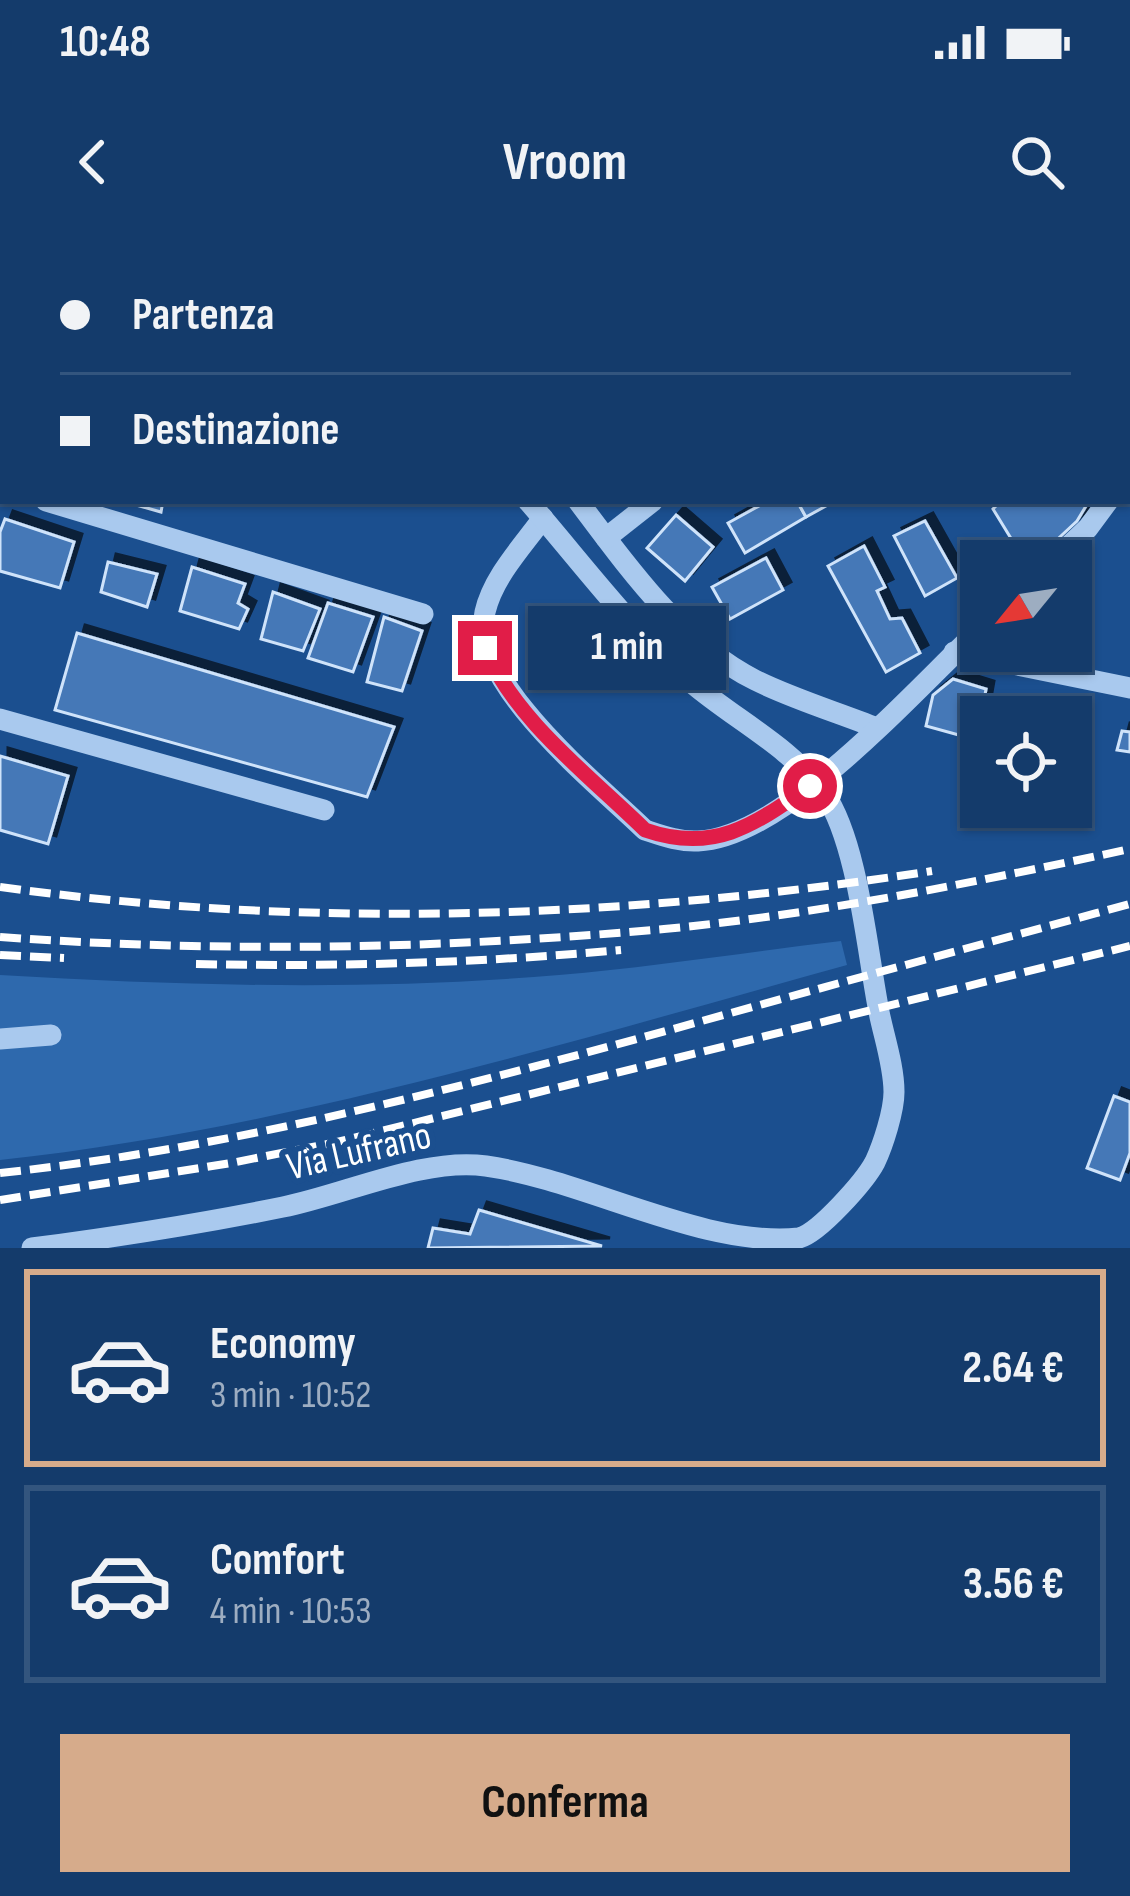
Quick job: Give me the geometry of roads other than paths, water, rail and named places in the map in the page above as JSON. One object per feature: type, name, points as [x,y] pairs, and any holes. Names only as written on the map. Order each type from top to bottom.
[{"type":"street","points":[[56,504],[424,614]]},
{"type":"street","points":[[580,504],[673,617],[716,656],[756,680],[877,728]]},
{"type":"street","points":[[605,538],[649,504]]},
{"type":"street","points":[[1075,540],[1106,504]]},
{"type":"street","points":[[536,509],[492,589],[484,617],[485,648],[516,703],[645,830],[673,840],[701,842],[733,834],[833,770],[960,647]]},
{"type":"street","name":"Via Lufrano","points":[[32,1248],[151,1232],[286,1207],[422,1171],[483,1165],[546,1180],[708,1238],[765,1246],[807,1237],[874,1162],[895,1094],[839,822],[805,770],[691,682],[536,509]]},
{"type":"street","points":[[954,652],[1130,688]]},
{"type":"street","points":[[0,719],[324,810]]},
{"type":"street","points":[[0,1039],[51,1035]]},
{"type":"railway","points":[[0,937],[249,947],[581,936],[840,906],[1130,849]]},
{"type":"railway","points":[[0,887],[233,909],[467,913],[700,900],[932,871]]},
{"type":"railway","points":[[0,1173],[169,1149],[419,1096],[1130,904]]},
{"type":"railway","points":[[0,1200],[337,1142],[1130,946]]},
{"type":"railway","points":[[196,964],[408,963],[621,950]]},
{"type":"railway","points":[[0,955],[64,958]]}]
